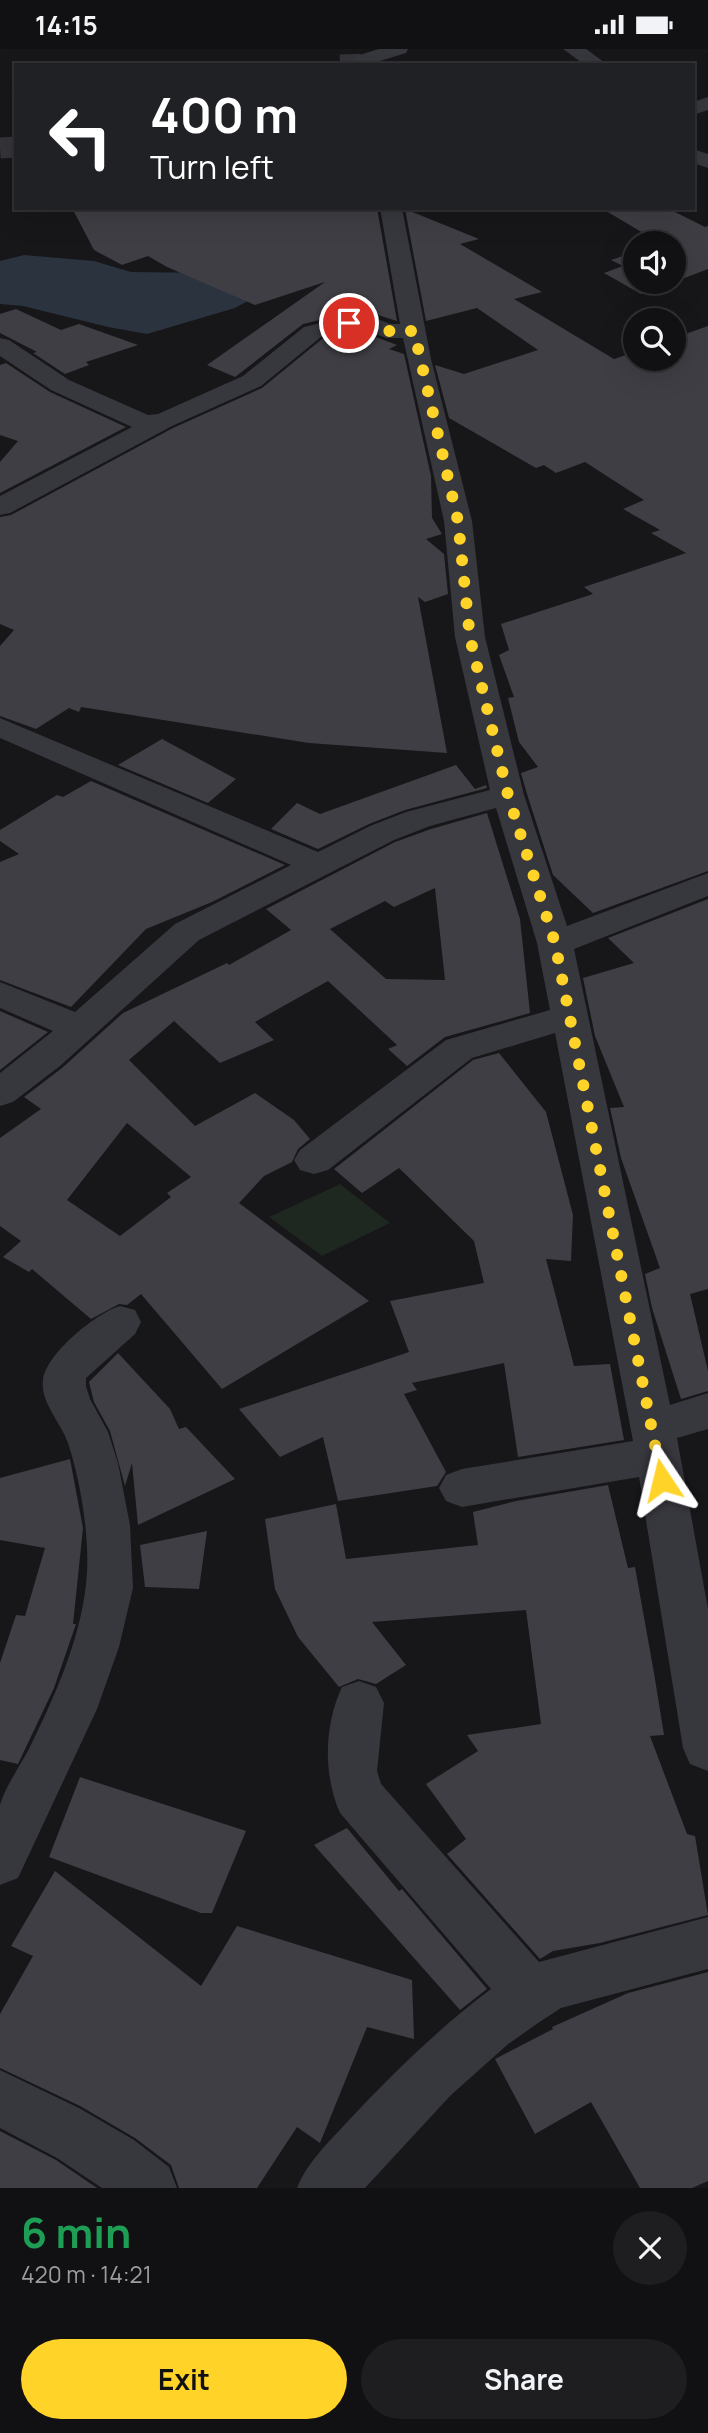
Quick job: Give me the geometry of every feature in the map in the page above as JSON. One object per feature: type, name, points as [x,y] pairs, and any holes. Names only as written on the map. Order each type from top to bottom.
[{"type":"street","points":[[363,58],[399,49]]},
{"type":"street","points":[[572,49],[595,63]]},
{"type":"street","points":[[391,210],[414,331],[458,521],[470,638],[508,795],[555,943],[702,1679],[708,1748]]},
{"type":"street","points":[[0,507],[163,421],[251,381],[313,332],[363,320],[386,331],[414,331]]},
{"type":"street","points":[[0,345],[60,385],[125,416],[145,423],[163,421]]},
{"type":"street","points":[[0,727],[317,864]]},
{"type":"street","points":[[0,1093],[80,1028],[187,932],[382,833],[418,819],[508,795]]},
{"type":"street","points":[[555,943],[708,884]]},
{"type":"street","points":[[0,994],[80,1028]]},
{"type":"street","points":[[314,1160],[459,1049],[489,1038],[569,1017]]},
{"type":"street","points":[[0,1860],[62,1730],[96,1647],[110,1580],[102,1497],[87,1434],[64,1390],[63,1379],[67,1369],[120,1322]]},
{"type":"street","points":[[462,1488],[654,1441],[708,1411]]},
{"type":"street","points":[[359,1703],[352,1770],[358,1796],[531,1994]]},
{"type":"street","points":[[326,2188],[398,2109],[478,2034],[531,1994],[550,1984],[708,1943]]},
{"type":"street","points":[[0,2098],[86,2141],[122,2164],[148,2188]]},
{"type":"shaded area","points":[[340,1184],[390,1223],[322,1256],[269,1217]]},
{"type":"water","points":[[24,255],[94,261],[131,272],[297,274],[235,308],[147,334],[23,306],[0,304],[0,261]]},
{"type":"building","points":[[73,210],[377,210],[397,321],[362,310],[303,324],[235,377],[207,365],[325,282],[255,305],[148,256],[122,265],[94,250]]},
{"type":"building","points":[[405,210],[479,239],[460,244],[542,292],[514,299],[614,359],[623,356],[623,371],[686,371],[686,334],[708,326],[708,871],[593,913],[553,875],[527,794],[521,773],[538,767],[519,742],[508,698],[514,697],[499,655],[509,650],[501,624],[593,594],[584,587],[686,553],[651,533],[660,530],[623,509],[644,500],[585,462],[556,473],[544,465],[536,468],[449,418],[435,365],[464,374],[538,350],[477,308],[426,321]]},
{"type":"building","points":[[604,210],[671,210],[705,227],[708,226],[708,269],[686,277],[686,231],[640,231]]},
{"type":"building","points":[[623,256],[623,266],[611,260]]},
{"type":"building","points":[[623,266],[623,284],[604,273]]},
{"type":"building","points":[[16,309],[61,330],[79,324],[138,345],[86,362],[89,365],[65,374],[33,353],[37,352],[0,333],[0,314]]},
{"type":"building","points":[[360,331],[397,345],[389,349],[404,354],[431,476],[432,518],[442,534],[426,539],[444,554],[448,594],[425,602],[418,597],[447,753],[309,743],[81,707],[79,712],[69,708],[36,729],[0,716],[0,646],[14,630],[0,624],[0,517],[11,515],[173,428],[262,388],[322,339]]},
{"type":"building","points":[[6,363],[50,392],[126,427],[0,493],[0,462],[18,441],[0,435],[0,365]]},
{"type":"building","points":[[162,739],[236,779],[208,803],[118,765]]},
{"type":"building","points":[[456,765],[475,789],[486,785],[487,788],[405,810],[318,849],[271,829],[297,803],[320,814]]},
{"type":"building","points":[[91,781],[285,865],[212,902],[146,929],[71,1007],[0,980],[0,862],[19,854],[0,841],[0,830],[57,795],[63,797]]},
{"type":"building","points":[[487,813],[520,919],[530,1013],[445,1037],[407,1066],[388,1049],[397,1045],[328,981],[255,1022],[274,1040],[220,1063],[174,1021],[129,1060],[195,1126],[255,1093],[294,1120],[310,1139],[298,1149],[292,1162],[264,1176],[239,1203],[369,1301],[222,1389],[141,1294],[127,1305],[119,1304],[91,1319],[32,1269],[29,1272],[3,1257],[21,1241],[0,1226],[0,1138],[41,1109],[24,1097],[62,1068],[123,1013],[227,963],[229,965],[291,930],[266,909],[395,842]],"holes":[[[435,888],[445,980],[386,979],[330,929],[385,901],[394,907]],[[127,1123],[191,1177],[167,1193],[171,1197],[120,1236],[67,1200]]]},
{"type":"building","points":[[708,899],[708,1289],[690,1294],[708,1371],[708,1391],[681,1399],[652,1308],[645,1274],[660,1268],[621,1158],[610,1108],[624,1107],[595,1036],[583,978],[634,963],[608,938]]},
{"type":"building","points":[[0,1011],[48,1032],[0,1070]]},
{"type":"building","points":[[499,1053],[546,1112],[573,1215],[571,1261],[546,1259],[574,1366],[610,1364],[624,1440],[518,1457],[504,1363],[412,1383],[417,1390],[404,1394],[446,1472],[437,1486],[338,1501],[323,1437],[280,1457],[239,1409],[409,1352],[390,1301],[484,1283],[474,1241],[399,1168],[362,1193],[334,1169],[473,1060]]},
{"type":"building","points":[[118,1353],[170,1409],[179,1429],[186,1427],[235,1479],[138,1525],[132,1463],[125,1486],[110,1431],[94,1402],[89,1382]]},
{"type":"building","points":[[70,1459],[83,1528],[73,1624],[76,1624],[54,1688],[18,1764],[0,1760],[0,1663],[16,1615],[25,1616],[45,1548],[0,1540],[0,1478]]},
{"type":"building","points":[[608,1485],[628,1568],[635,1567],[654,1673],[664,1735],[650,1736],[687,1834],[695,1836],[708,1915],[600,1943],[553,1951],[540,1959],[447,1854],[466,1839],[426,1784],[478,1751],[467,1735],[541,1724],[526,1610],[372,1622],[406,1665],[376,1684],[358,1679],[339,1687],[298,1637],[275,1589],[265,1519],[336,1504],[346,1559],[478,1545],[473,1512],[516,1501]]},
{"type":"building","points":[[207,1531],[199,1589],[145,1587],[140,1545]]},
{"type":"building","points":[[80,1777],[246,1831],[212,1913],[201,1913],[49,1857]]},
{"type":"building","points":[[347,1828],[487,1989],[460,2010],[314,1845]]},
{"type":"building","points":[[55,1871],[201,1986],[237,1926],[412,1980],[414,2039],[367,2027],[320,2143],[297,2127],[257,2188],[179,2188],[171,2165],[135,2138],[80,2106],[0,2068],[0,2014],[33,1956],[11,1946]]},
{"type":"building","points":[[708,1972],[708,2181],[692,2188],[640,2188],[591,2102],[535,2134],[495,2059],[553,2029],[552,2027],[628,1993]]},
{"type":"building","points":[[0,2131],[56,2160],[97,2188],[0,2188]]},
{"type":"tunnel","points":[[0,148],[14,147]]},
{"type":"route","points":[[349,323],[363,320],[386,331],[414,331],[458,521],[470,638],[508,795],[555,943],[662,1480]]}]
